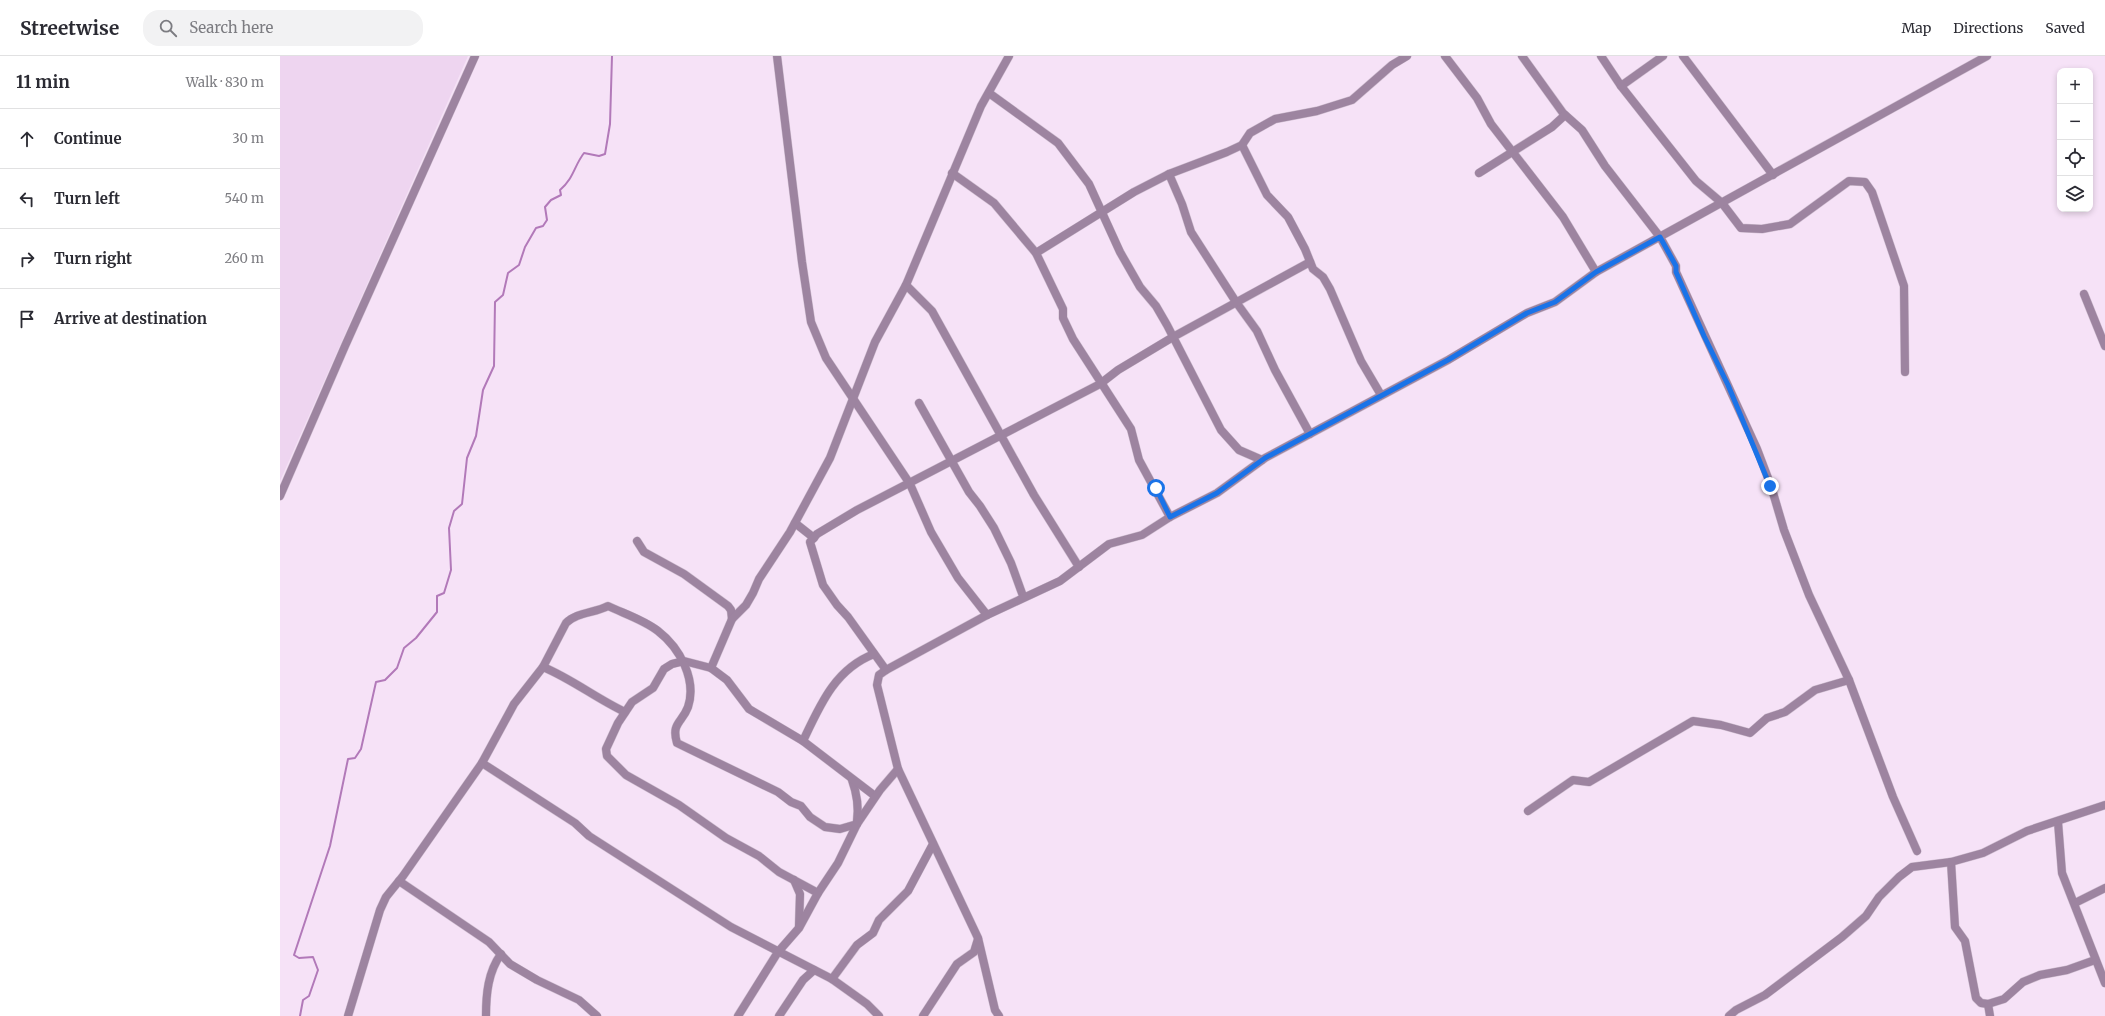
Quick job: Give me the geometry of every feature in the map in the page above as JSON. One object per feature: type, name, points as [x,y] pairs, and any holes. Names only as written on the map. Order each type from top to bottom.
[{"type":"street","points":[[280,496],[345,346],[475,56]]},
{"type":"street","points":[[777,56],[802,262],[811,322],[826,358],[910,484],[934,539],[958,578],[987,615]]},
{"type":"street","points":[[711,668],[732,618],[746,605],[759,579],[795,524],[830,458],[875,342],[906,285],[952,173],[989,93],[1009,56]]},
{"type":"street","points":[[1036,253],[1169,174],[1228,152],[1242,145],[1250,133],[1275,120],[1317,111],[1352,100],[1392,65],[1407,56]]},
{"type":"street","points":[[1445,56],[1477,98],[1491,124],[1563,217],[1596,272]]},
{"type":"street","points":[[1522,56],[1565,115],[1582,130],[1605,166],[1660,237],[1676,266],[1676,272],[1699,324],[1757,449],[1784,530],[1809,595],[1849,680],[1893,797],[1917,851]]},
{"type":"street","points":[[1601,56],[1621,86],[1696,181],[1722,203],[1741,228],[1762,229],[1790,224],[1849,181],[1865,182],[1872,192],[1904,286],[1905,372]]},
{"type":"street","points":[[1621,86],[1663,56]]},
{"type":"street","points":[[1683,56],[1773,176]]},
{"type":"street","points":[[999,1016],[995,1010],[978,938],[898,769],[877,685],[879,675],[1023,596],[1060,581],[1109,544],[1142,535],[1170,517],[1217,493],[1262,460],[1448,360],[1527,313],[1555,302],[1596,272],[1773,176],[1987,56]]},
{"type":"street","points":[[989,93],[1058,144],[1089,184],[1101,213],[1140,287],[1156,306],[1221,430],[1239,450],[1262,460]]},
{"type":"street","points":[[1479,173],[1513,153],[1552,127],[1565,115]]},
{"type":"street","points":[[1242,145],[1267,195],[1288,217],[1305,249],[1313,269],[1323,277],[1330,289],[1361,361],[1381,396]]},
{"type":"street","points":[[952,173],[994,203],[1036,253],[1063,309],[1063,318],[1100,384],[1131,429],[1139,460],[1170,517]]},
{"type":"street","points":[[1169,174],[1182,204],[1191,232],[1236,302],[1258,330],[1275,370],[1310,434]]},
{"type":"street","points":[[886,670],[848,617],[836,605],[824,585],[810,542],[814,538],[857,510],[910,484],[1100,384],[1118,370],[1173,337],[1236,302],[1301,269],[1310,262]]},
{"type":"street","points":[[906,285],[932,311],[1034,495],[1079,567]]},
{"type":"street","points":[[2084,294],[2105,346]]},
{"type":"street","points":[[919,403],[953,461],[969,492],[994,528],[1011,563],[1023,596]]},
{"type":"street","points":[[795,524],[814,538]]},
{"type":"street","points":[[637,541],[644,552],[684,574],[728,606],[731,610],[732,618]]},
{"type":"street","points":[[348,1016],[380,910],[386,897],[482,763],[514,704],[543,667],[566,623],[571,618],[599,611],[608,606],[659,631],[684,661],[688,672],[688,708],[676,725],[674,735],[677,744],[778,792],[791,802],[801,806],[810,817],[825,827],[840,829],[857,824]]},
{"type":"street","points":[[803,741],[817,711],[838,677],[861,659],[874,654]]},
{"type":"street","points":[[818,893],[779,872],[759,856],[726,838],[671,800],[631,778],[609,759],[606,749],[624,712],[637,698],[653,688],[664,669],[672,664],[684,661],[711,668],[727,680],[749,709],[803,741],[852,780],[875,796]]},
{"type":"street","points":[[543,667],[624,712]]},
{"type":"street","points":[[1528,811],[1573,780],[1589,782],[1693,721],[1721,725],[1750,732],[1767,718],[1785,712],[1815,690],[1849,680]]},
{"type":"street","points":[[482,763],[575,823],[589,836],[732,927],[832,979],[880,1016]]},
{"type":"street","points":[[738,1016],[778,952],[798,928],[818,893],[838,863],[857,824],[875,796],[898,769]]},
{"type":"street","points":[[852,780],[856,793],[858,810],[857,824]]},
{"type":"street","points":[[1729,1016],[1736,1010],[1765,995],[1842,937],[1866,916],[1880,897],[1894,882],[1912,867],[1951,862],[1983,853],[2027,831],[2058,822],[2105,805]]},
{"type":"street","points":[[2058,822],[2062,873],[2105,983]]},
{"type":"street","points":[[832,979],[857,945],[873,933],[879,920],[908,891],[933,844]]},
{"type":"street","points":[[1951,862],[1955,927],[1965,941],[1976,998],[1981,1003],[1988,1004],[2004,999],[2023,982],[2040,975],[2067,970],[2095,960]]},
{"type":"street","points":[[399,880],[489,942],[510,964],[537,980],[579,1000],[596,1016]]},
{"type":"street","points":[[794,880],[800,894],[798,928]]},
{"type":"street","points":[[2075,904],[2105,888]]},
{"type":"street","points":[[923,1016],[957,964],[974,952],[978,938]]},
{"type":"street","points":[[486,1016],[486,1002],[492,966],[501,954]]},
{"type":"street","points":[[780,1016],[803,980],[814,970]]},
{"type":"street","points":[[1988,1004],[1990,1016]]},
{"type":"shaded area","points":[[280,56],[468,56],[280,481]]},
{"type":"waterway","points":[[300,1016],[303,1000],[309,996],[318,970],[313,957],[299,958],[294,955],[330,846],[348,759],[355,758],[361,749],[376,682],[385,680],[397,668],[404,648],[416,638],[437,612],[437,596],[444,593],[451,570],[449,528],[454,511],[462,504],[467,458],[476,436],[483,390],[494,366],[495,302],[503,295],[508,273],[519,265],[525,247],[536,228],[543,226],[547,220],[545,207],[551,200],[561,195],[560,190],[568,181],[584,153],[599,156],[605,154],[610,124],[612,56]]},
{"type":"route","points":[[1156,488],[1170,517],[1217,493],[1265,458],[1448,360],[1527,313],[1555,302],[1596,272],[1660,237],[1676,266],[1676,272],[1696,319],[1757,449],[1770,486]]}]
